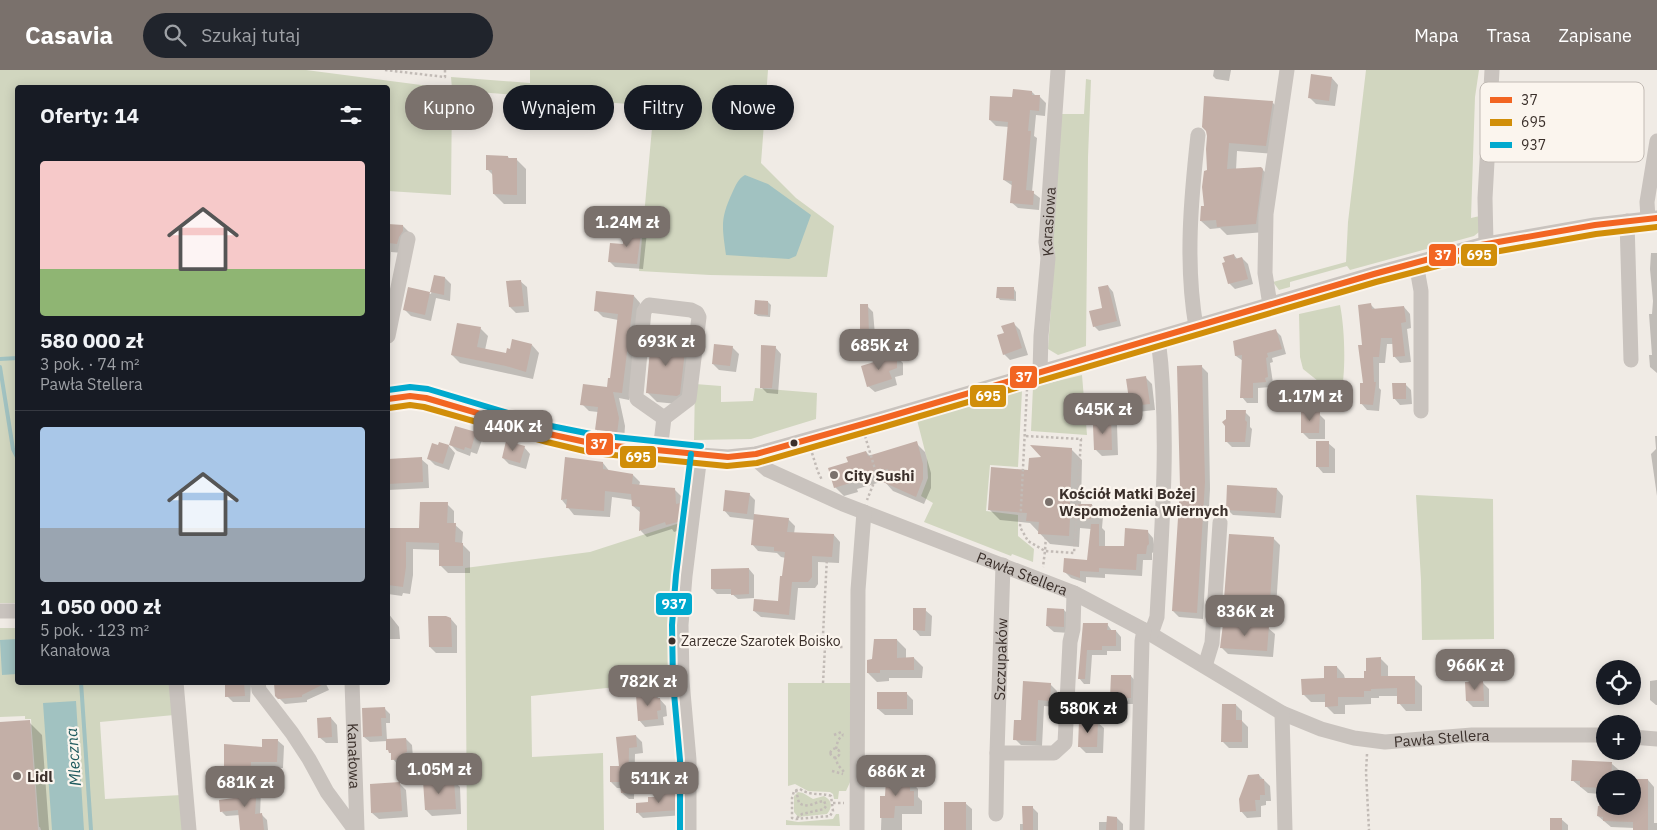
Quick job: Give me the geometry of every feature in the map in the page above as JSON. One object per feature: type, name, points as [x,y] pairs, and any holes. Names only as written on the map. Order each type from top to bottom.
[{"type":"street","name":"Karasiowa","points":[[1040,372],[1041,336],[1048,258],[1046,242],[1058,70]]},
{"type":"street","points":[[1270,304],[1265,273],[1266,214],[1287,70]]},
{"type":"street","points":[[1196,327],[1192,308],[1189,238],[1198,135]]},
{"type":"street","points":[[390,399],[410,396],[426,398],[549,434],[595,444],[728,457],[756,454],[1270,304],[1486,244],[1585,226],[1652,219],[1648,202],[1657,141]]},
{"type":"street","points":[[1486,244],[1484,198],[1487,162]]},
{"type":"street","points":[[1627,221],[1631,360]]},
{"type":"street","points":[[390,326],[408,239]]},
{"type":"street","points":[[1416,263],[1420,291],[1421,410]]},
{"type":"street","points":[[660,451],[664,418],[690,399],[699,317],[697,313],[691,310],[649,305],[644,312],[636,395],[637,399],[664,418]]},
{"type":"street","points":[[1137,830],[1142,641],[1157,617],[1163,493],[1164,424],[1158,338]]},
{"type":"street","name":"Pawła Stellera","points":[[756,454],[760,463],[768,470],[1074,593],[1148,632],[1282,714],[1321,729],[1354,738],[1394,742],[1472,735],[1596,735]]},
{"type":"street","points":[[689,830],[689,760],[682,681],[681,625],[700,455]]},
{"type":"street","points":[[857,830],[858,590],[865,508]]},
{"type":"street","points":[[1205,666],[1212,643],[1220,523]]},
{"type":"street","name":"Szczupaków","points":[[996,814],[1003,565]]},
{"type":"street","points":[[997,752],[1054,753],[1065,743],[1074,593]]},
{"type":"street","points":[[0,611],[15,611]]},
{"type":"street","points":[[176,685],[189,830]]},
{"type":"street","points":[[258,685],[259,690],[309,759],[327,792],[356,830]]},
{"type":"street","name":"Kanałowa","points":[[352,685],[356,830]]},
{"type":"street","points":[[1282,714],[1285,830]]},
{"type":"street","points":[[1641,738],[1657,739]]},
{"type":"path","points":[[385,70],[445,77],[445,70]]},
{"type":"path","points":[[1025,436],[1081,439],[1074,553],[1045,551],[1028,541],[1020,527],[1027,385]]},
{"type":"path","points":[[865,435],[875,469],[875,480],[865,508]]},
{"type":"path","points":[[1042,581],[1046,535]]},
{"type":"path","points":[[823,683],[825,646],[823,635],[827,557]]},
{"type":"path","points":[[825,646],[858,648]]},
{"type":"path","points":[[834,735],[841,732],[843,735]]},
{"type":"path","points":[[1368,740],[1366,772],[1369,830]]},
{"type":"path","points":[[832,771],[847,774]]},
{"type":"path","points":[[800,789],[815,796],[824,794],[831,796],[833,811],[830,816],[792,818],[792,798],[796,790],[800,789]]},
{"type":"path","points":[[796,790],[799,803],[803,806],[824,801],[826,806],[824,809],[802,814],[796,819]]},
{"type":"path","points":[[811,805],[814,812]]},
{"type":"green space","points":[[0,70],[306,70],[421,85],[405,85],[405,130],[452,130],[451,195],[390,191],[390,85],[15,85],[15,603],[0,603]]},
{"type":"green space","points":[[530,70],[768,70],[767,85],[712,85],[712,130],[763,130],[761,163],[796,198],[834,226],[827,277],[710,275],[639,271],[652,130],[702,130],[702,85],[624,85],[624,104],[614,103],[614,85],[503,85],[503,94],[493,93],[493,85],[452,85],[451,77],[530,83]]},
{"type":"green space","points":[[1366,70],[1479,70],[1475,97],[1471,218],[1480,216],[1479,232],[1474,236],[1350,270],[1347,266],[1290,282],[1290,287],[1279,290],[1273,282],[1346,262],[1348,222]]},
{"type":"green space","points":[[1086,79],[1091,80],[1088,157],[1086,346],[1058,355],[1048,349],[1055,250],[1050,244],[1061,114],[1084,114]]},
{"type":"green space","points":[[1340,305],[1344,350],[1343,385],[1341,395],[1330,398],[1324,395],[1318,381],[1303,369],[1300,357],[1299,314]]},
{"type":"green space","points":[[1082,375],[1087,435],[1031,431],[1033,387]]},
{"type":"green space","points":[[695,384],[721,386],[721,402],[753,401],[755,388],[817,393],[816,419],[751,439],[694,440]]},
{"type":"green space","points":[[1022,391],[1018,467],[990,465],[986,511],[1018,515],[1018,536],[1034,549],[1033,562],[1012,554],[1011,556],[924,522],[933,503],[921,496],[928,478],[927,459],[917,420]]},
{"type":"green space","points":[[1416,495],[1493,499],[1494,639],[1422,640]]},
{"type":"green space","points":[[689,520],[678,587],[672,647],[673,681],[531,696],[532,757],[603,753],[604,830],[467,830],[465,568],[590,552]]},
{"type":"green space","points":[[0,628],[15,628],[15,685],[170,685],[174,715],[100,722],[105,799],[182,795],[185,830],[41,830],[39,827],[31,719],[25,719],[25,716],[0,717]]},
{"type":"green space","points":[[788,683],[852,683],[851,780],[846,791],[839,791],[838,799],[834,799],[833,794],[830,792],[808,791],[795,784],[788,786]]},
{"type":"green space","points":[[798,792],[813,799],[824,796],[827,798],[831,804],[827,814],[798,817],[794,812],[794,796]]},
{"type":"green space","points":[[836,814],[839,814],[840,826],[786,825],[786,820],[798,822],[833,819]]},
{"type":"water","points":[[745,175],[768,184],[811,215],[796,256],[789,259],[726,255],[723,229],[724,216],[736,184]]},
{"type":"water","points":[[15,639],[15,674],[2,675],[0,640]]},
{"type":"water","points":[[76,701],[84,830],[52,830],[43,703]]},
{"type":"building","points":[[1311,74],[1332,77],[1329,101],[1308,98]]},
{"type":"building","points":[[1013,89],[1032,91],[1032,95],[1040,95],[1039,111],[1030,110],[1028,131],[1031,131],[1026,190],[1034,191],[1033,205],[1010,203],[1012,181],[1003,180],[1008,122],[989,120],[990,96],[1012,97]]},
{"type":"building","points":[[1204,96],[1273,101],[1266,146],[1229,143],[1227,169],[1261,167],[1263,169],[1256,224],[1217,227],[1216,220],[1200,221],[1201,206],[1204,206],[1202,187],[1204,171],[1207,170],[1207,136],[1206,131],[1202,127]]},
{"type":"building","points":[[486,155],[517,158],[517,195],[493,194],[492,170],[486,170]]},
{"type":"building","points":[[390,224],[403,225],[403,231],[397,244],[390,243]]},
{"type":"building","points":[[630,224],[642,225],[637,264],[608,262],[610,243],[623,244],[623,237],[629,238]]},
{"type":"building","points":[[1234,254],[1235,259],[1242,257],[1248,279],[1228,284],[1222,263],[1225,262],[1223,257]]},
{"type":"building","points":[[434,275],[445,277],[444,295],[430,292]]},
{"type":"building","points":[[521,280],[524,306],[509,307],[506,281]]},
{"type":"building","points":[[1108,285],[1117,321],[1093,327],[1089,311],[1102,308],[1098,287]]},
{"type":"building","points":[[408,287],[430,292],[425,315],[403,310]]},
{"type":"building","points":[[997,287],[1014,287],[1014,299],[996,298]]},
{"type":"building","points":[[596,291],[634,295],[622,393],[613,392],[619,418],[617,434],[595,430],[598,407],[580,405],[583,384],[607,387],[608,378],[610,378],[618,314],[594,311]]},
{"type":"building","points":[[755,300],[768,301],[768,315],[754,314]]},
{"type":"building","points":[[1371,303],[1372,309],[1404,306],[1406,322],[1401,323],[1405,356],[1393,357],[1392,338],[1381,338],[1379,357],[1373,357],[1374,382],[1376,382],[1373,405],[1360,404],[1360,383],[1363,383],[1358,345],[1362,345],[1358,305]]},
{"type":"building","points":[[860,304],[868,304],[869,334],[894,333],[894,338],[860,346]]},
{"type":"building","points":[[1014,322],[1022,348],[1003,355],[997,335],[1004,333],[1001,326]]},
{"type":"building","points":[[457,323],[481,327],[477,347],[506,353],[507,348],[510,349],[512,339],[532,344],[526,372],[451,355]]},
{"type":"building","points":[[1276,329],[1282,349],[1267,353],[1268,377],[1265,378],[1266,382],[1253,383],[1253,398],[1240,398],[1242,355],[1235,356],[1233,341]]},
{"type":"building","points":[[651,339],[686,342],[680,394],[677,396],[646,393]]},
{"type":"building","points":[[714,344],[733,346],[730,366],[712,364]]},
{"type":"building","points":[[761,345],[776,346],[772,388],[760,388]]},
{"type":"building","points":[[897,355],[897,368],[889,371],[892,379],[867,387],[861,366]]},
{"type":"building","points":[[1202,365],[1205,482],[1197,613],[1172,611],[1180,487],[1177,366]]},
{"type":"building","points":[[1146,376],[1150,404],[1130,406],[1126,379]]},
{"type":"building","points":[[1392,383],[1406,383],[1406,399],[1393,399]]},
{"type":"building","points":[[1226,410],[1246,410],[1245,442],[1225,442],[1225,426],[1222,422],[1226,419]]},
{"type":"building","points":[[1301,412],[1320,412],[1319,433],[1301,433]]},
{"type":"building","points":[[1111,417],[1112,450],[1094,450],[1093,425],[1099,425],[1098,418]]},
{"type":"building","points":[[455,426],[476,432],[471,449],[465,447],[464,450],[449,445]]},
{"type":"building","points":[[506,441],[525,446],[520,463],[502,458]]},
{"type":"building","points":[[917,441],[923,464],[923,479],[916,497],[883,482],[888,469],[849,480],[850,483],[834,488],[828,468],[848,462],[846,457],[866,451],[868,456]]},
{"type":"building","points":[[1316,441],[1329,441],[1329,467],[1316,467]]},
{"type":"building","points":[[439,442],[449,445],[443,464],[427,459],[432,443],[438,445]]},
{"type":"building","points":[[1030,445],[1072,448],[1070,504],[1092,504],[1091,519],[1070,518],[1069,536],[1038,534],[1039,522],[1026,521],[1027,513],[988,510],[991,467],[1028,470],[1029,458],[1041,457]]},
{"type":"building","points":[[422,457],[423,482],[390,484],[390,459]]},
{"type":"building","points":[[565,457],[603,462],[603,469],[633,474],[632,484],[675,488],[676,504],[685,502],[682,521],[666,525],[665,522],[639,531],[640,507],[632,506],[631,494],[605,491],[604,511],[566,508],[567,499],[561,500]]},
{"type":"building","points":[[1227,485],[1277,488],[1275,513],[1226,510]]},
{"type":"building","points":[[725,490],[750,493],[747,514],[723,511]]},
{"type":"building","points":[[420,502],[448,502],[447,523],[456,523],[455,542],[463,543],[463,566],[439,566],[439,543],[406,542],[406,567],[403,587],[390,585],[390,528],[419,528]]},
{"type":"building","points":[[754,514],[789,518],[787,532],[834,534],[832,557],[812,556],[812,577],[808,582],[792,582],[789,615],[753,611],[754,599],[778,601],[780,576],[782,576],[785,552],[774,551],[774,547],[751,545]]},
{"type":"building","points":[[1091,524],[1099,524],[1099,546],[1124,546],[1125,528],[1148,530],[1149,544],[1146,554],[1137,554],[1136,570],[1099,568],[1099,572],[1080,571],[1080,578],[1063,572],[1064,558],[1087,560]]},
{"type":"building","points":[[1229,534],[1274,537],[1270,602],[1224,599]]},
{"type":"building","points":[[749,568],[749,594],[731,595],[731,589],[711,589],[711,569]]},
{"type":"building","points":[[913,608],[926,608],[925,631],[913,630]]},
{"type":"building","points":[[1047,608],[1064,609],[1064,627],[1046,626]]},
{"type":"building","points":[[428,616],[446,616],[451,618],[452,647],[429,647]]},
{"type":"building","points":[[1083,623],[1108,623],[1107,630],[1116,630],[1116,646],[1102,646],[1102,650],[1087,650],[1085,679],[1078,679]]},
{"type":"building","points":[[1223,624],[1269,626],[1267,651],[1220,648]]},
{"type":"building","points":[[874,639],[897,639],[897,658],[914,657],[914,670],[880,670],[880,673],[867,673],[867,660],[872,659]]},
{"type":"building","points":[[1381,657],[1381,676],[1415,676],[1415,704],[1397,704],[1397,688],[1371,689],[1371,691],[1364,691],[1364,697],[1338,697],[1338,706],[1325,707],[1325,694],[1302,695],[1301,679],[1324,678],[1324,666],[1337,666],[1337,678],[1364,678],[1366,658]]},
{"type":"building","points":[[1111,675],[1131,675],[1131,698],[1110,698]]},
{"type":"building","points":[[1023,681],[1051,683],[1050,701],[1038,700],[1036,741],[1013,740],[1014,720],[1021,720]]},
{"type":"building","points":[[1483,681],[1484,701],[1466,701],[1465,682]]},
{"type":"building","points":[[225,685],[244,685],[245,696],[225,697]]},
{"type":"building","points":[[274,685],[322,685],[302,695],[302,697],[278,699],[275,696]]},
{"type":"building","points":[[877,692],[907,692],[907,709],[877,709]]},
{"type":"building","points":[[656,693],[657,698],[660,698],[661,710],[657,711],[658,719],[638,721],[636,695]]},
{"type":"building","points":[[1222,704],[1236,704],[1236,720],[1242,720],[1242,742],[1221,742]]},
{"type":"building","points":[[385,707],[386,718],[381,718],[382,736],[363,737],[362,708]]},
{"type":"building","points":[[331,717],[332,737],[318,738],[317,718]]},
{"type":"building","name":"Lidl","points":[[30,720],[38,830],[0,830],[0,722]]},
{"type":"building","points":[[1079,720],[1098,721],[1097,747],[1078,747]]},
{"type":"building","points":[[636,735],[637,747],[629,748],[628,793],[621,793],[620,782],[610,782],[610,766],[619,766],[616,737]]},
{"type":"building","points":[[406,738],[407,752],[404,753],[405,759],[391,760],[391,753],[386,750],[386,739]]},
{"type":"building","points":[[262,739],[278,739],[277,762],[251,762],[251,769],[224,770],[224,744],[262,747]]},
{"type":"building","points":[[1572,760],[1612,762],[1612,770],[1596,770],[1596,788],[1580,787],[1580,781],[1571,781]]},
{"type":"building","points":[[1259,774],[1260,779],[1264,779],[1265,795],[1260,795],[1260,800],[1255,800],[1256,811],[1240,812],[1239,799],[1248,775]]},
{"type":"building","points":[[886,779],[910,779],[910,791],[914,791],[914,806],[895,806],[894,818],[880,818],[880,796],[885,796]]},
{"type":"building","points":[[1641,779],[1648,779],[1648,830],[1633,830],[1633,822],[1603,821],[1603,817],[1597,816],[1641,815]]},
{"type":"building","points":[[454,780],[456,809],[425,810],[423,781]]},
{"type":"building","points":[[241,782],[257,784],[255,814],[262,813],[264,830],[240,830],[238,810],[220,812],[219,800],[241,797]]},
{"type":"building","points":[[400,782],[402,811],[371,813],[370,784]]},
{"type":"building","points":[[677,792],[679,810],[636,813],[636,803],[648,802],[648,797],[655,797],[655,795]]},
{"type":"building","points":[[944,802],[966,802],[966,830],[944,830]]},
{"type":"building","points":[[1022,806],[1033,806],[1033,830],[1023,830]]},
{"type":"building","points":[[1107,816],[1117,817],[1117,830],[1106,830]]},
{"type":"building","points":[[1550,818],[1562,818],[1562,830],[1550,830]]},
{"type":"waterway","points":[[0,359],[15,358]]},
{"type":"waterway","name":"Mleczna","points":[[0,367],[15,453]]},
{"type":"waterway","name":"Mleczna","points":[[81,685],[91,830]]},
{"type":"transit line","name":"37","points":[[390,399],[410,396],[426,398],[549,434],[595,444],[728,457],[756,454],[1374,274],[1481,245],[1595,225],[1657,218]]},
{"type":"transit line","name":"695","points":[[390,408],[410,405],[424,407],[593,453],[727,466],[757,463],[1376,282],[1483,254],[1596,234],[1657,227]]},
{"type":"transit line","name":"937","points":[[390,390],[410,387],[428,389],[551,426],[596,435],[701,446]]},
{"type":"transit line","name":"937","points":[[680,830],[680,760],[673,682],[672,625],[676,575],[691,454]]},
{"type":"place","name":"City Sushi","points":[[834,475]]},
{"type":"place","name":"Kościół Matki Bożej Wspomożenia Wiernych","points":[[1049,502]]},
{"type":"place","name":"Zarzecze Szarotek Boisko","points":[[672,641]]},
{"type":"place","name":"Lidl","points":[[17,776]]}]
